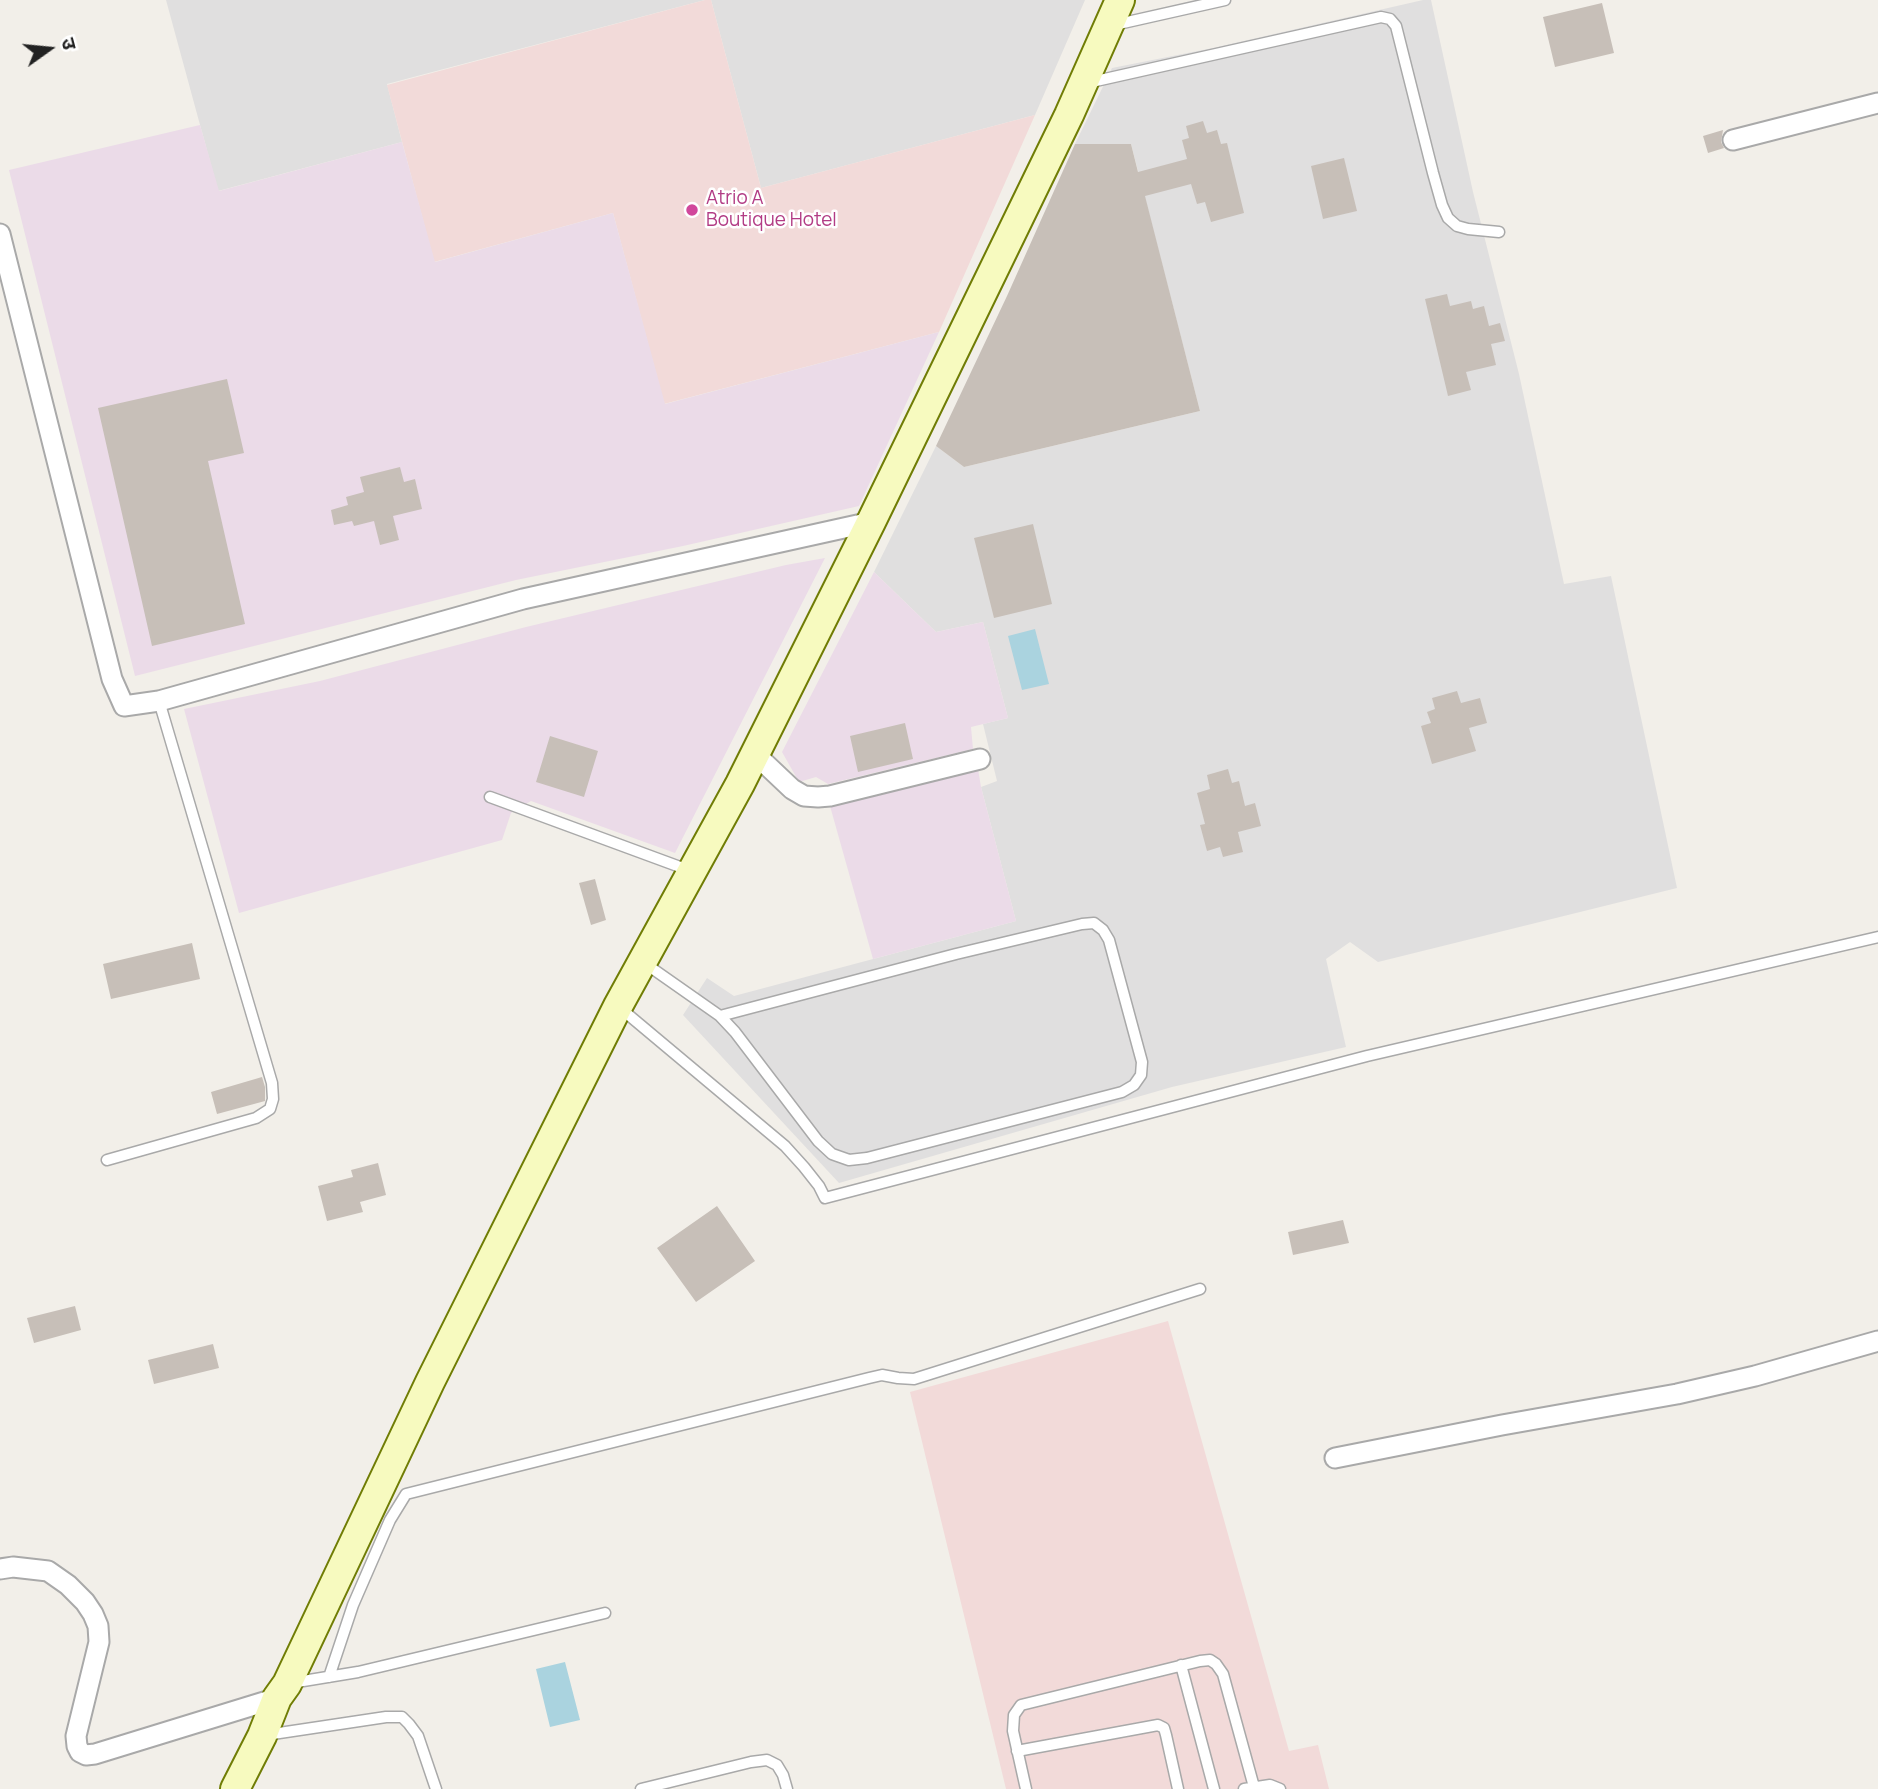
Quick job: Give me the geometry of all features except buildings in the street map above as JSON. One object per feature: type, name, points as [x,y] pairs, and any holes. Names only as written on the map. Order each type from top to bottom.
[{"type":"main road","points":[[235,1789],[430,1382],[618,1006],[755,754],[871,522],[1115,13]]},
{"type":"street","points":[[1733,140],[1878,103]]},
{"type":"street","points":[[0,234],[112,679],[124,706],[159,701],[523,599],[871,522]]},
{"type":"street","points":[[755,754],[792,789],[804,796],[818,797],[980,759]]},
{"type":"street","points":[[1335,1458],[1502,1424],[1677,1394],[1755,1376],[1878,1341]]},
{"type":"street","points":[[0,1569],[48,1571],[68,1585],[93,1614],[98,1626],[99,1642],[76,1736],[80,1752],[86,1755],[282,1691]]},
{"type":"lane","points":[[1115,13],[1225,0]]},
{"type":"lane","points":[[1083,84],[1381,17],[1390,19],[1396,26],[1433,173],[1448,218],[1457,226],[1499,232]]},
{"type":"lane","points":[[107,1160],[256,1118],[270,1109],[273,1099],[272,1083],[159,701]]},
{"type":"lane","points":[[491,797],[691,871]]},
{"type":"lane","points":[[643,962],[720,1016],[818,1141],[832,1154],[849,1160],[867,1158],[1122,1091],[1134,1085],[1141,1075],[1142,1062],[1109,940],[1103,930],[1094,923],[968,951],[720,1016]]},
{"type":"lane","points":[[618,1006],[785,1146],[811,1176],[825,1198],[1367,1056],[1878,937]]},
{"type":"lane","points":[[330,1677],[353,1605],[390,1520],[406,1494],[882,1375],[914,1378],[1200,1289]]},
{"type":"lane","points":[[282,1691],[330,1677],[604,1613]]},
{"type":"lane","points":[[1026,1789],[1013,1731],[1014,1715],[1021,1705],[1210,1660],[1223,1674],[1249,1788],[1270,1785],[1280,1789]]},
{"type":"lane","points":[[1181,1665],[1214,1789]]},
{"type":"lane","points":[[262,1736],[386,1717],[402,1717],[418,1736],[436,1789]]},
{"type":"lane","points":[[1017,1751],[1158,1725],[1164,1728],[1178,1789]]},
{"type":"lane","points":[[641,1789],[767,1760],[776,1765],[783,1774],[788,1789]]},
{"type":"shaded area","points":[[166,0],[705,0],[387,84],[402,142],[218,191]]},
{"type":"shaded area","points":[[711,0],[1085,0],[1035,115],[761,188]]},
{"type":"shaded area","points":[[711,0],[761,188],[1035,115],[939,332],[664,404],[613,213],[434,262],[387,85]]},
{"type":"shaded area","points":[[1431,0],[1473,192],[1519,374],[1564,584],[1611,576],[1677,888],[1378,962],[1350,942],[1326,959],[1346,1047],[1172,1087],[839,1183],[683,1015],[707,978],[734,996],[1016,921],[981,787],[997,781],[983,724],[1008,718],[983,622],[936,632],[874,572],[936,446],[964,467],[1200,411],[1131,144],[1075,144],[1112,68]]},
{"type":"shaded area","points":[[200,125],[219,191],[402,142],[435,262],[613,213],[665,404],[939,332],[859,506],[516,580],[135,676],[9,170]]},
{"type":"shaded area","points":[[825,558],[675,853],[531,801],[511,813],[502,840],[239,913],[184,709],[320,681],[526,627]]},
{"type":"shaded area","points":[[874,572],[936,632],[983,622],[1008,718],[971,727],[973,749],[828,784],[816,777],[799,782],[782,752]]},
{"type":"shaded area","points":[[978,769],[1016,921],[873,959],[830,806]]},
{"type":"shaded area","points":[[1168,1321],[1289,1751],[1318,1745],[1329,1789],[1006,1789],[910,1392]]},
{"type":"water","points":[[1035,629],[1049,684],[1022,690],[1008,636]]},
{"type":"water","points":[[565,1662],[580,1720],[550,1727],[536,1669]]},
{"type":"place","name":"Atrio A Boutique Hotel","points":[[692,210]]}]
